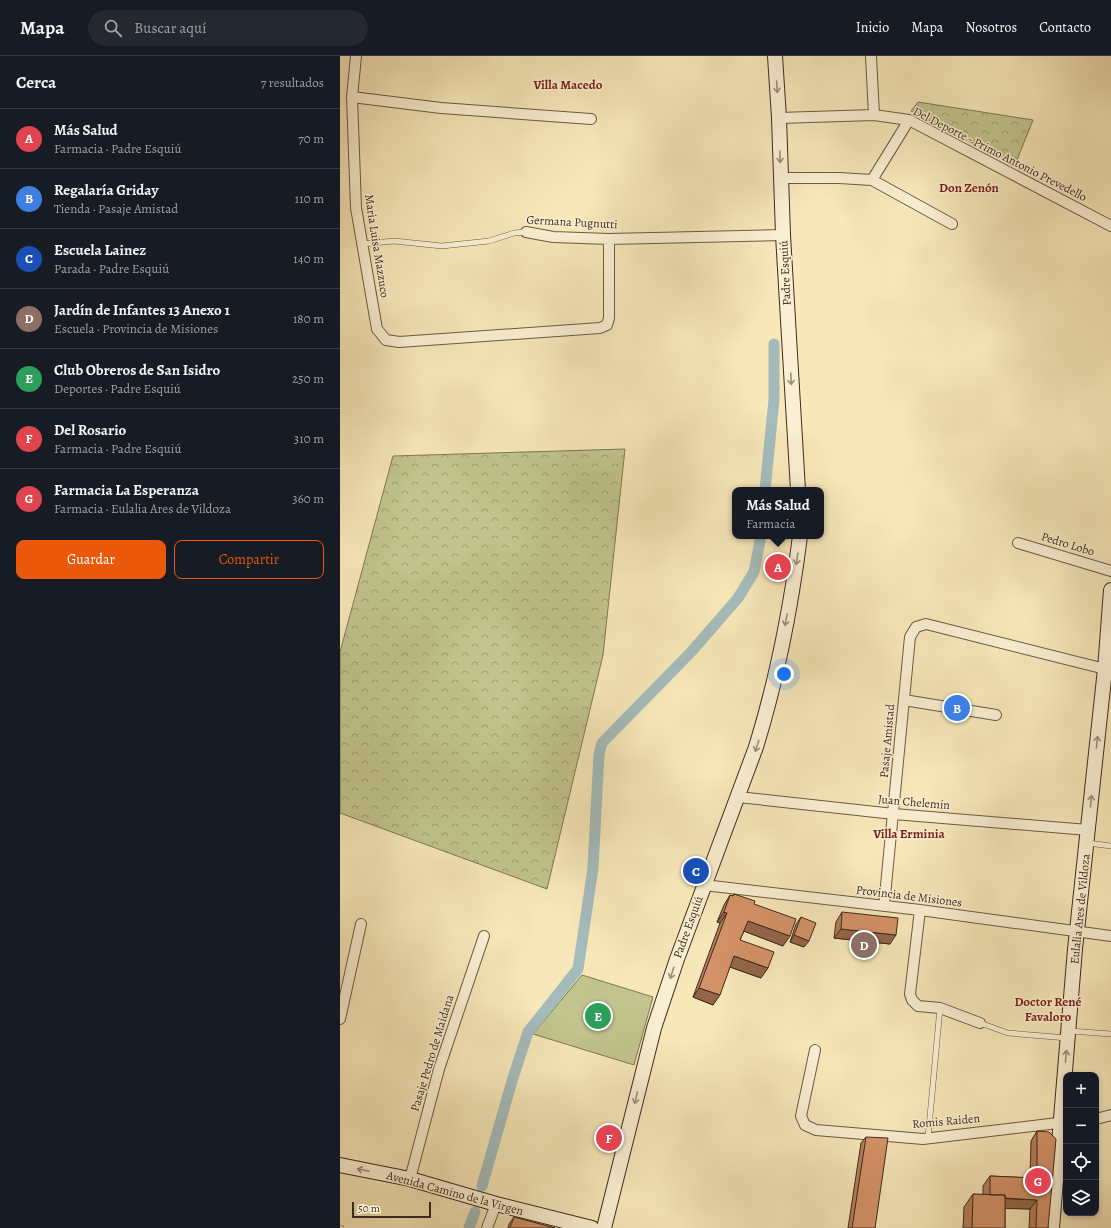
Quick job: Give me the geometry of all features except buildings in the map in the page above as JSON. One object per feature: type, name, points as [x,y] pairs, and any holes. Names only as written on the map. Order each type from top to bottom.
[{"type":"street","name":"Maria Luisa Mazzuco","points":[[356,56],[352,97],[356,208],[377,329],[386,340],[407,342],[600,328],[607,325],[609,318],[609,239]]},
{"type":"street","name":"Padre Esquiú","points":[[775,56],[779,118],[783,235],[798,487]]},
{"type":"street","points":[[871,56],[874,115]]},
{"type":"street","points":[[352,97],[441,108],[591,119]]},
{"type":"street","name":"Del Deporte - Primo Antonio Prevedello","points":[[779,118],[874,115],[909,120],[1111,226]]},
{"type":"street","points":[[872,180],[909,120]]},
{"type":"street","points":[[781,178],[839,178],[872,180],[952,224]]},
{"type":"street","name":"Germana Pugnutti","points":[[526,232],[554,236],[609,239],[783,235]]},
{"type":"street","name":"Padre Esquiú","points":[[604,1228],[654,1028],[677,959],[756,748],[770,699],[795,575],[800,539]]},
{"type":"street","name":"Pedro Lobo","points":[[1018,543],[1111,571]]},
{"type":"street","name":"Eulalia Ares de Vildoza","points":[[1064,1108],[1068,1034],[1077,931],[1105,669],[1111,590]]},
{"type":"street","name":"Pasaje Amistad","points":[[884,906],[910,637],[916,627],[926,624],[1105,669]]},
{"type":"street","points":[[904,700],[996,715]]},
{"type":"street","name":"Juan Chelemín","points":[[738,797],[1087,837]]},
{"type":"street","name":"Provincia de Misiones","points":[[704,885],[920,910],[1111,936]]},
{"type":"street","points":[[920,910],[910,994],[912,1000],[918,1006],[940,1008],[980,1023]]},
{"type":"street","points":[[340,1019],[361,924]]},
{"type":"street","name":"Pasaje Pedro de Maidana","points":[[410,1179],[439,1069],[484,936]]},
{"type":"street","name":"Romis Raiden","points":[[815,1050],[801,1116],[805,1125],[816,1130],[928,1138],[1063,1122]]},
{"type":"street","points":[[1099,1118],[1111,1115]]},
{"type":"street","name":"Eulalia Ares de Vildoza","points":[[1052,1228],[1063,1122]]},
{"type":"street","name":"Avenida Camino de la Virgen","points":[[340,1165],[410,1179],[496,1204],[592,1228]]},
{"type":"street","points":[[487,1228],[496,1204]]},
{"type":"lane","name":"Germana Pugnutti","points":[[362,244],[394,241],[442,246],[489,241],[514,233],[526,232]]},
{"type":"lane","points":[[1087,837],[1111,846]]},
{"type":"lane","points":[[928,1138],[940,1008]]},
{"type":"lane","points":[[980,1023],[1008,1034],[1111,1034]]},
{"type":"green space","points":[[918,102],[1033,120],[1015,165],[911,111]]},
{"type":"green space","points":[[625,449],[603,655],[547,889],[340,813],[340,652],[393,456]]},
{"type":"green space","points":[[582,975],[653,997],[634,1065],[533,1034]]},
{"type":"waterway","points":[[765,487],[774,400],[774,344]]},
{"type":"waterway","points":[[482,1186],[512,1081],[528,1032],[578,969],[593,868],[599,754],[602,743],[692,651],[738,598],[754,572],[760,539]]},
{"type":"waterway","points":[[469,1228],[475,1212]]},
{"type":"place","name":"Más Salud","points":[[778,567]]},
{"type":"place","name":"Regalaría Griday","points":[[957,708]]},
{"type":"place","name":"Escuela Lainez","points":[[696,871]]},
{"type":"place","name":"Jardín de Infantes 13 Anexo 1","points":[[864,945]]},
{"type":"place","name":"Club Obreros de San Isidro","points":[[598,1016]]},
{"type":"place","name":"Del Rosario","points":[[609,1138]]},
{"type":"place","name":"Farmacia La Esperanza","points":[[1038,1181]]},
{"type":"district","name":"Villa Macedo","points":[[568,84]]},
{"type":"district","name":"Don Zenón","points":[[969,187]]},
{"type":"district","name":"Villa Erminia","points":[[909,833]]},
{"type":"district","name":"Doctor René Favaloro","points":[[1048,1008]]}]
